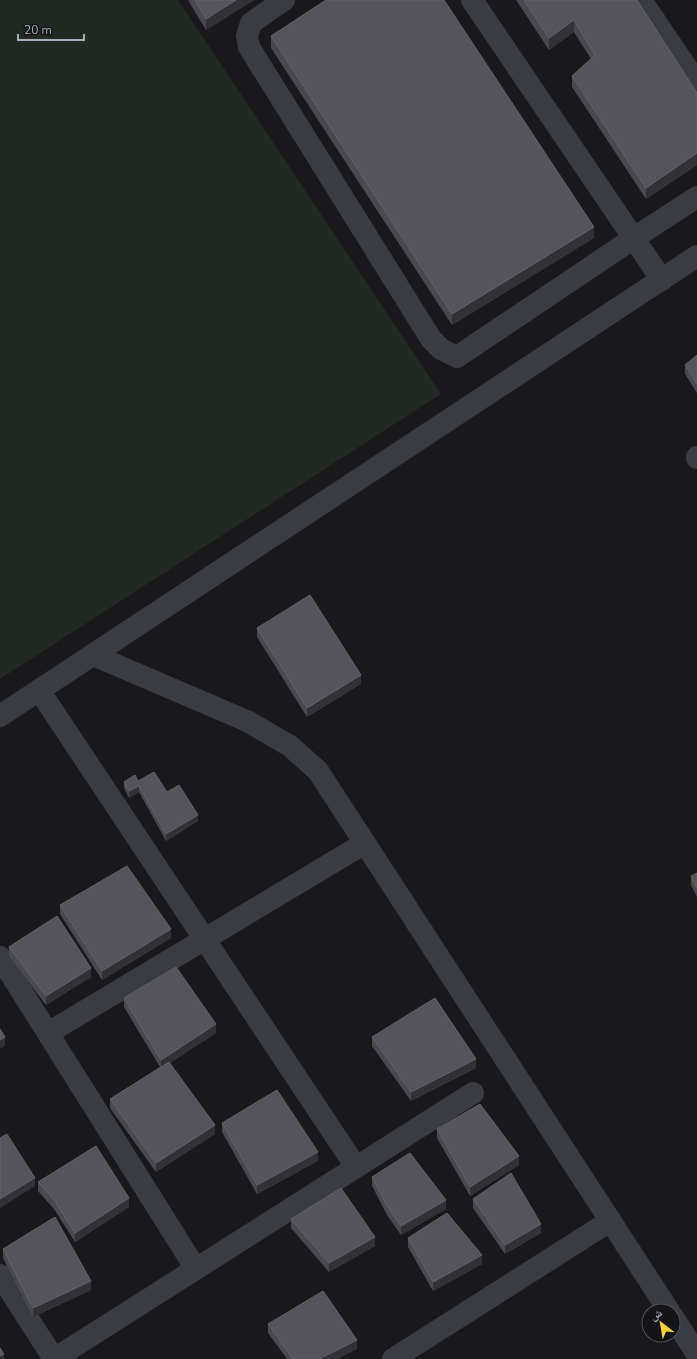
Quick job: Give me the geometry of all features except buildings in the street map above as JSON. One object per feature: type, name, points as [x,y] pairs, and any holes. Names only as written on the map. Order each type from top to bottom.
[{"type":"street","points":[[284,0],[251,23],[247,36],[249,48],[431,339],[441,349],[457,357],[697,197]]},
{"type":"street","points":[[472,0],[662,280]]},
{"type":"street","points":[[641,0],[697,83]]},
{"type":"street","points":[[0,716],[697,256]]},
{"type":"street","points":[[93,655],[247,721],[290,746],[318,771],[664,1303]]},
{"type":"street","points":[[39,690],[356,1167]]},
{"type":"street","points":[[48,1033],[365,843]]},
{"type":"street","points":[[0,956],[196,1269]]},
{"type":"street","points":[[0,1275],[54,1359],[472,1093]]},
{"type":"street","points":[[393,1359],[610,1221]]},
{"type":"street","points":[[681,1329],[697,1354]]},
{"type":"shaded area","points":[[0,0],[178,0],[441,394],[0,679]]}]
